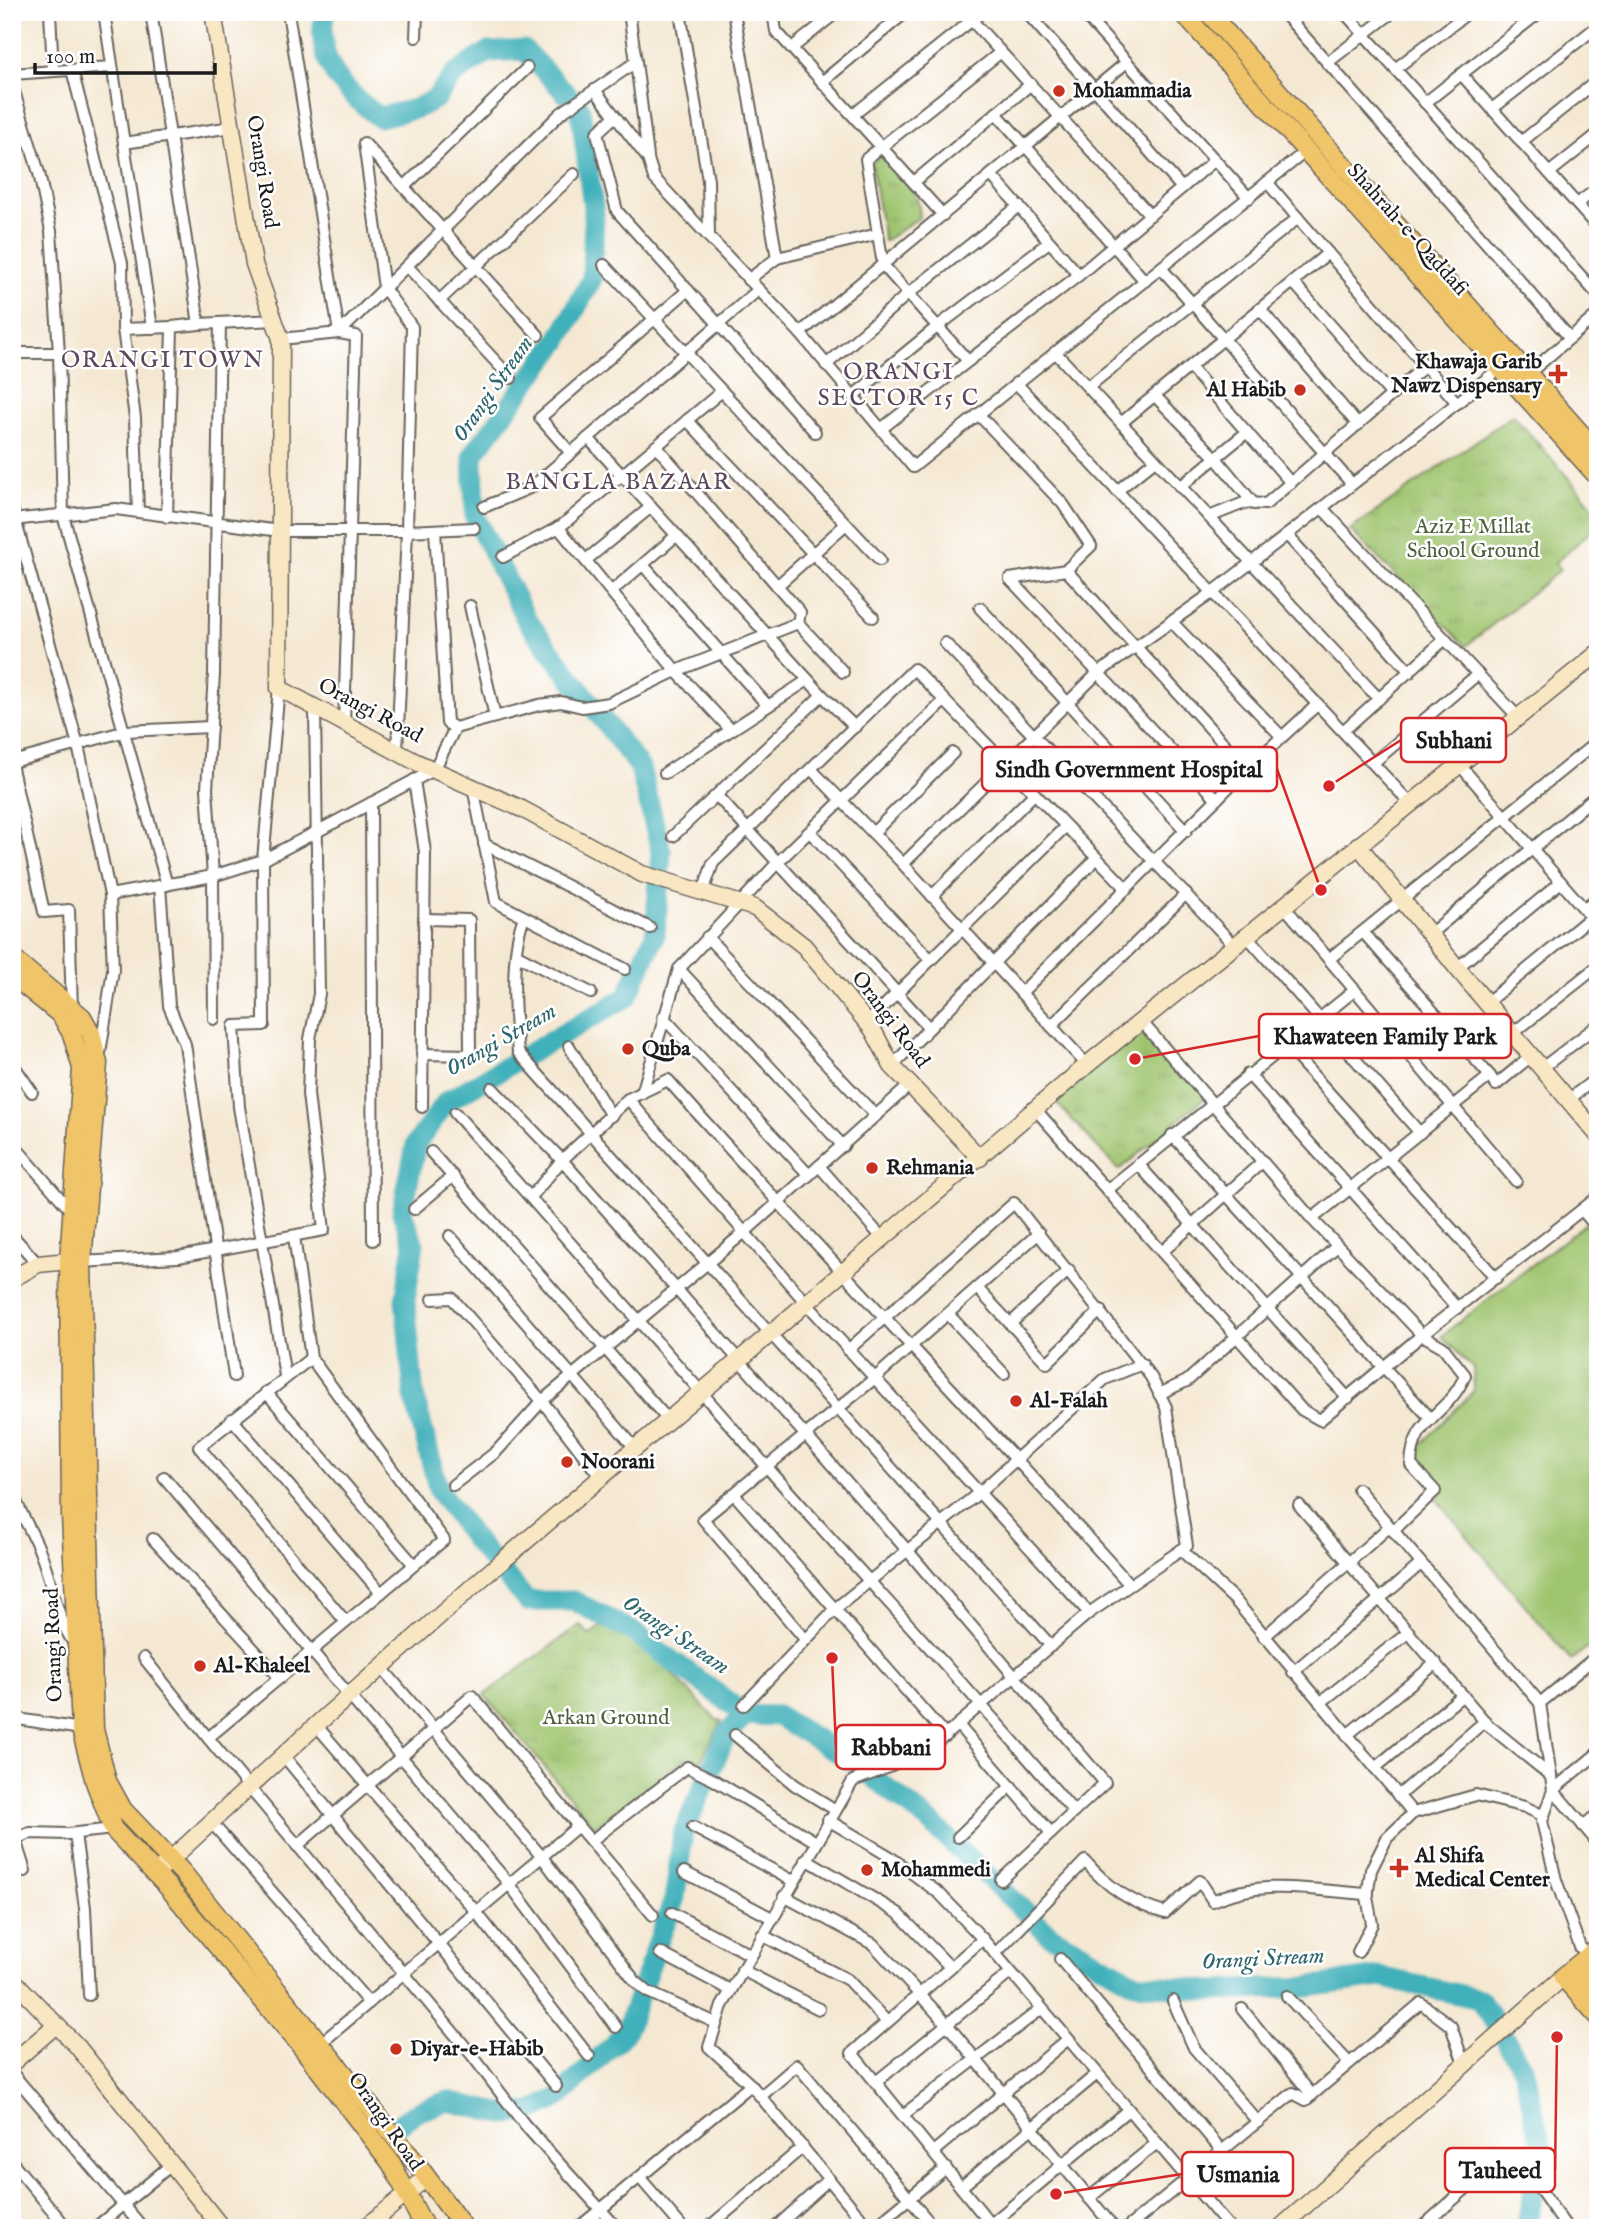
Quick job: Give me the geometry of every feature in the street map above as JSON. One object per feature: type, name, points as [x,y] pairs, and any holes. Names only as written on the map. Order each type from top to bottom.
[{"type":"main road","name":"Shahrah-e-Qaddafi","points":[[1182,12],[1598,477]]},
{"type":"main road","name":"Shahrah-e-Qaddafi","points":[[1208,12],[1598,453]]},
{"type":"main road","points":[[12,958],[82,1017],[91,1033],[98,1063],[75,1262],[94,1729],[107,1781],[123,1810],[169,1870]]},
{"type":"main road","name":"Orangi Road","points":[[12,975],[49,1001],[72,1034],[82,1068],[73,1213],[75,1262],[71,1515],[81,1729],[95,1782],[113,1829],[169,1870],[320,2044],[427,2177],[464,2228]]},
{"type":"main road","name":"Orangi Road","points":[[169,1870],[391,2163],[425,2228]]},
{"type":"main road","points":[[1579,1971],[1598,1993]]},
{"type":"main road","points":[[1579,1971],[1598,2016]]},
{"type":"street","points":[[50,12],[54,71]]},
{"type":"street","points":[[104,12],[152,328]]},
{"type":"street","points":[[151,12],[199,324]]},
{"type":"street","name":"Orangi Road","points":[[213,12],[254,264],[281,339],[279,688],[344,724],[522,810],[642,874],[755,908],[804,946],[867,1023],[892,1066],[980,1158]]},
{"type":"street","points":[[288,12],[339,333]]},
{"type":"street","points":[[416,37],[417,12]]},
{"type":"street","points":[[629,12],[648,159],[654,178],[800,333],[913,467],[1306,151]]},
{"type":"street","points":[[680,12],[709,180],[709,237]]},
{"type":"street","points":[[734,12],[777,258]]},
{"type":"street","points":[[773,12],[776,31],[943,215]]},
{"type":"street","points":[[792,48],[837,12]]},
{"type":"street","points":[[822,82],[906,12]]},
{"type":"street","points":[[853,115],[968,16],[982,12]]},
{"type":"street","points":[[1026,12],[1182,188]]},
{"type":"street","points":[[1082,12],[1249,198]]},
{"type":"street","points":[[1283,12],[1570,338]]},
{"type":"street","points":[[1344,12],[1598,295]]},
{"type":"street","points":[[1327,63],[1393,12]]},
{"type":"street","points":[[1395,69],[1469,12]]},
{"type":"street","points":[[1425,103],[1540,12]]},
{"type":"street","points":[[968,16],[1150,215]]},
{"type":"street","points":[[1492,109],[1598,26]]},
{"type":"street","points":[[968,361],[883,265],[866,159],[1000,52]]},
{"type":"street","points":[[339,333],[561,113],[636,62]]},
{"type":"street","points":[[800,333],[1127,62]]},
{"type":"street","points":[[12,74],[112,67]]},
{"type":"street","points":[[405,186],[527,68]]},
{"type":"street","points":[[72,70],[122,263],[124,329],[135,418],[138,512]]},
{"type":"street","points":[[1461,74],[1598,228]]},
{"type":"street","points":[[1521,142],[1598,80]]},
{"type":"street","points":[[914,182],[1031,84]]},
{"type":"street","points":[[12,85],[39,173],[51,231],[59,353],[63,515],[126,731],[164,886],[169,1006],[185,1044],[234,1376]]},
{"type":"street","points":[[594,90],[648,159]]},
{"type":"street","points":[[996,113],[1145,281]]},
{"type":"street","points":[[615,116],[597,133],[617,211],[815,432]]},
{"type":"street","points":[[124,143],[232,127]]},
{"type":"street","points":[[1549,173],[1598,134]]},
{"type":"street","points":[[397,751],[407,531],[412,327],[384,288],[364,142],[538,335]]},
{"type":"street","points":[[881,429],[1079,275],[1215,160]]},
{"type":"street","points":[[439,301],[573,174]]},
{"type":"street","points":[[991,175],[1079,275]]},
{"type":"street","points":[[1267,182],[1457,403]]},
{"type":"street","points":[[1577,204],[1598,188]]},
{"type":"street","points":[[826,365],[908,294],[1019,206]]},
{"type":"street","points":[[1088,387],[1298,218]]},
{"type":"street","points":[[748,280],[777,258],[878,234]]},
{"type":"street","points":[[853,396],[937,327],[1049,242]]},
{"type":"street","points":[[1121,423],[1328,253]]},
{"type":"street","points":[[604,265],[880,560]]},
{"type":"street","points":[[407,266],[511,379]]},
{"type":"street","points":[[1161,268],[1352,484]]},
{"type":"street","points":[[1293,282],[1392,395]]},
{"type":"street","points":[[571,453],[540,418],[688,290]]},
{"type":"street","points":[[484,507],[532,487],[758,290]]},
{"type":"street","points":[[1260,309],[1357,425]]},
{"type":"street","points":[[1528,374],[1598,314]]},
{"type":"street","points":[[124,329],[275,320]]},
{"type":"street","points":[[214,1019],[212,876],[207,789],[217,524],[220,323]]},
{"type":"street","points":[[167,517],[172,327]]},
{"type":"street","points":[[281,339],[339,333],[356,336],[344,724]]},
{"type":"street","points":[[1055,352],[1379,699]]},
{"type":"street","points":[[12,353],[59,353]]},
{"type":"street","points":[[1209,517],[1244,503],[1266,504],[1426,366]]},
{"type":"street","points":[[1190,367],[1291,482]]},
{"type":"street","points":[[903,864],[1097,674],[1212,593],[1500,368]]},
{"type":"street","points":[[1016,383],[1410,803]]},
{"type":"street","points":[[503,557],[558,527],[722,391]]},
{"type":"street","points":[[1155,396],[1215,457],[1254,504]]},
{"type":"street","points":[[978,414],[1063,504],[1091,546],[1066,570],[1010,579],[1217,799]]},
{"type":"street","points":[[687,420],[873,617]]},
{"type":"street","points":[[1180,486],[1247,432]]},
{"type":"street","points":[[588,438],[821,695],[855,727]]},
{"type":"street","points":[[656,446],[800,612],[798,623]]},
{"type":"street","points":[[1117,491],[1155,460]]},
{"type":"street","points":[[586,560],[651,506]]},
{"type":"street","points":[[1322,508],[1518,717]]},
{"type":"street","points":[[98,1063],[113,970],[110,895],[78,745],[13,516],[63,515],[116,509],[281,531],[474,528]]},
{"type":"street","points":[[777,586],[846,523]]},
{"type":"street","points":[[558,527],[677,671],[730,730]]},
{"type":"street","points":[[435,530],[447,723],[455,728],[561,702],[589,706],[609,703],[677,671],[798,623]]},
{"type":"street","points":[[612,591],[677,535]]},
{"type":"street","points":[[1287,535],[1409,672]]},
{"type":"street","points":[[643,565],[768,706]]},
{"type":"street","points":[[1066,570],[1247,769]]},
{"type":"street","points":[[470,606],[495,717]]},
{"type":"street","points":[[980,608],[1186,831]]},
{"type":"street","points":[[1171,621],[1282,737]]},
{"type":"street","points":[[798,623],[843,672]]},
{"type":"street","points":[[1343,731],[1445,639]]},
{"type":"street","points":[[945,642],[1186,894],[1240,940],[1318,1016],[1420,1133]]},
{"type":"street","points":[[169,1870],[211,1822],[480,1580],[670,1423],[1087,1065],[1598,653]]},
{"type":"street","points":[[703,892],[713,863],[914,669],[1033,795],[1127,889]]},
{"type":"street","points":[[1373,763],[1478,674]]},
{"type":"street","points":[[665,773],[808,680]]},
{"type":"street","points":[[279,688],[263,860],[264,1025],[234,1026],[239,1107],[285,1376]]},
{"type":"street","points":[[673,836],[718,797],[821,695]]},
{"type":"street","points":[[642,1093],[679,969],[738,902],[944,701]]},
{"type":"street","points":[[1021,993],[1247,769],[1318,704]]},
{"type":"street","points":[[12,1279],[38,1264],[178,1256],[324,1230],[308,1094],[310,1039],[319,994],[315,709]]},
{"type":"street","points":[[72,1034],[69,910],[44,912],[12,765],[126,731],[211,727]]},
{"type":"street","points":[[110,895],[212,876],[263,860],[434,769],[455,728]]},
{"type":"street","points":[[1329,959],[1598,741]]},
{"type":"street","points":[[873,833],[953,753]]},
{"type":"street","points":[[1459,764],[1591,917]]},
{"type":"street","points":[[811,769],[903,864],[1087,1065]]},
{"type":"street","points":[[414,780],[425,852],[422,1107]]},
{"type":"street","points":[[473,787],[496,902],[625,969]]},
{"type":"street","points":[[1430,934],[1598,794]]},
{"type":"street","points":[[932,896],[1033,795]]},
{"type":"street","points":[[718,797],[929,1028]]},
{"type":"street","points":[[372,803],[373,1240]]},
{"type":"street","points":[[867,1023],[1065,827]]},
{"type":"street","points":[[810,832],[932,960]]},
{"type":"street","points":[[484,844],[650,928]]},
{"type":"street","points":[[1359,845],[1457,968],[1598,1135]]},
{"type":"street","points":[[892,1066],[1096,859]]},
{"type":"street","points":[[1457,968],[1561,882]]},
{"type":"street","points":[[1051,1026],[1186,894]]},
{"type":"street","points":[[1486,1003],[1591,917],[1598,898]]},
{"type":"street","points":[[1283,905],[1516,1181]]},
{"type":"street","points":[[524,917],[517,933],[515,1022],[518,1052],[1051,1646]]},
{"type":"street","points":[[422,1054],[470,1055],[470,920],[424,919]]},
{"type":"street","points":[[1363,932],[1496,1085],[1598,1025]]},
{"type":"street","points":[[707,937],[876,1116]]},
{"type":"street","points":[[517,955],[591,993]]},
{"type":"street","points":[[1512,1034],[1598,966]]},
{"type":"street","points":[[679,969],[843,1146]]},
{"type":"street","points":[[1107,1189],[1318,1016],[1354,990]]},
{"type":"street","points":[[663,1017],[810,1175]]},
{"type":"street","points":[[1141,1021],[1312,1219],[1422,1335],[1443,1347],[1465,1375],[1458,1393],[1418,1430],[1411,1448],[1410,1465],[1435,1491],[1264,1637]]},
{"type":"street","points":[[1285,1044],[1496,1278]]},
{"type":"street","points":[[569,1046],[611,1116]]},
{"type":"street","points":[[12,1063],[32,1092]]},
{"type":"street","points":[[1248,1074],[1457,1308]]},
{"type":"street","points":[[1312,1219],[1490,1076]]},
{"type":"street","points":[[1568,1100],[1598,1077]]},
{"type":"street","points":[[531,1196],[562,1160],[628,1099],[668,1080],[777,1204],[1018,1459],[1129,1584]]},
{"type":"street","points":[[453,1485],[496,1452],[542,1401],[746,1231],[910,1085]]},
{"type":"street","points":[[492,1088],[562,1160],[906,1550],[1105,1783],[1001,1880]]},
{"type":"street","points":[[628,1099],[848,1350],[1089,1613]]},
{"type":"street","points":[[1036,1110],[1302,1410],[1320,1420],[1422,1335],[1598,1197]]},
{"type":"street","points":[[455,1112],[640,1319],[767,1467],[983,1704],[1074,1812]]},
{"type":"street","points":[[1172,1135],[1430,1419]]},
{"type":"street","points":[[12,1143],[73,1213]]},
{"type":"street","points":[[431,1152],[670,1423]]},
{"type":"street","points":[[1162,1252],[1191,1223],[1262,1162]]},
{"type":"street","points":[[1138,1164],[1348,1398]]},
{"type":"street","points":[[819,1166],[884,1240]]},
{"type":"street","points":[[414,1209],[453,1176]]},
{"type":"street","points":[[848,1350],[1014,1203],[1142,1364],[1166,1407],[1182,1494],[1187,1546],[1089,1613],[946,1735],[886,1768],[853,1781],[834,1809],[730,1990],[716,2023],[709,2047],[761,2096],[871,2228],[946,2168]]},
{"type":"street","points":[[1582,1210],[1598,1229]]},
{"type":"street","points":[[805,1639],[704,1519],[912,1346],[1039,1233]]},
{"type":"street","points":[[12,1235],[38,1264]]},
{"type":"street","points":[[208,1738],[444,1540],[311,1358],[294,1236]]},
{"type":"street","points":[[450,1236],[637,1450]]},
{"type":"street","points":[[1159,1394],[1187,1381],[1337,1246]]},
{"type":"street","points":[[1010,1324],[1069,1270]]},
{"type":"street","points":[[977,1288],[1047,1363],[1101,1310]]},
{"type":"street","points":[[433,1299],[452,1298],[542,1401],[602,1479]]},
{"type":"street","points":[[948,1314],[1004,1374]]},
{"type":"street","points":[[311,1358],[199,1447],[346,1622]]},
{"type":"street","points":[[744,1705],[836,1608],[980,1492],[1105,1379],[1142,1364]]},
{"type":"street","points":[[266,1392],[414,1565]]},
{"type":"street","points":[[232,1419],[380,1593]]},
{"type":"street","points":[[164,1477],[510,1885],[616,2027]]},
{"type":"street","points":[[1280,2228],[1461,2066],[1579,1971],[1580,1947],[1556,1880],[1542,1821],[1553,1790],[1540,1703],[1358,1489]]},
{"type":"street","points":[[12,1490],[19,1514],[41,1553],[64,1628],[78,1648]]},
{"type":"street","points":[[734,1494],[946,1735]]},
{"type":"street","points":[[1299,1505],[1485,1721],[1551,1776]]},
{"type":"street","points":[[153,1539],[280,1678]]},
{"type":"street","points":[[1181,1550],[1234,1599],[1413,1813]]},
{"type":"street","points":[[1293,1672],[1421,1564]]},
{"type":"street","points":[[1320,1703],[1409,1632]]},
{"type":"street","points":[[1540,1703],[1598,1655]]},
{"type":"street","points":[[144,1658],[472,2055],[524,2124],[617,2228]]},
{"type":"street","points":[[1347,1735],[1436,1663]]},
{"type":"street","points":[[382,1668],[542,1857],[635,1981],[648,1992],[716,2023]]},
{"type":"street","points":[[1375,1768],[1463,1695]]},
{"type":"street","points":[[297,1846],[472,1696],[653,1915]]},
{"type":"street","points":[[12,1718],[81,1729]]},
{"type":"street","points":[[1398,1796],[1485,1721]]},
{"type":"street","points":[[316,1725],[477,1913],[589,2056]]},
{"type":"street","points":[[958,1725],[1051,1833]]},
{"type":"street","points":[[735,1735],[795,1785],[834,1809]]},
{"type":"street","points":[[1553,1790],[1598,1753]]},
{"type":"street","points":[[284,1755],[556,2085]]},
{"type":"street","points":[[590,1841],[687,1767],[714,1780],[816,1842]]},
{"type":"street","points":[[958,1837],[1011,1786]]},
{"type":"street","points":[[1553,1790],[1598,1843]]},
{"type":"street","points":[[1358,1952],[1372,1924],[1368,1894],[1371,1870],[1387,1838],[1413,1813],[1476,1795],[1525,1807],[1544,1816]]},
{"type":"street","points":[[1583,1826],[1598,1814]]},
{"type":"street","points":[[828,1820],[889,1856],[940,1894],[982,1939],[1230,2228]]},
{"type":"street","points":[[211,1822],[369,2003]]},
{"type":"street","points":[[320,2044],[405,1975],[578,1826]]},
{"type":"street","points":[[693,1827],[793,1881]]},
{"type":"street","points":[[25,1871],[14,1837],[30,1833],[75,1834],[113,1829]]},
{"type":"street","points":[[75,1834],[78,1874],[85,1908],[89,1995]]},
{"type":"street","points":[[806,1859],[898,1913],[950,1967]]},
{"type":"street","points":[[995,1954],[1085,1861],[1106,1884],[1142,1907],[1165,1913],[1200,1881],[1213,1901],[1233,1891],[1254,1889],[1368,1894]]},
{"type":"street","points":[[684,1872],[772,1917]]},
{"type":"street","points":[[785,1896],[873,1944],[946,2023],[1114,2228]]},
{"type":"street","points":[[672,1913],[751,1955]]},
{"type":"street","points":[[762,1935],[848,1980],[887,2022]]},
{"type":"street","points":[[982,1939],[852,2053],[993,2226],[1128,2110]]},
{"type":"street","points":[[660,1953],[730,1990]]},
{"type":"street","points":[[1060,1959],[1222,2151]]},
{"type":"street","points":[[742,1970],[819,2009]]},
{"type":"street","points":[[876,2082],[1010,1973]]},
{"type":"street","points":[[12,1979],[56,2025],[222,2228]]},
{"type":"street","points":[[1287,1996],[1349,2063]]},
{"type":"street","points":[[1173,2001],[1194,2048],[1258,2122]]},
{"type":"street","points":[[1127,2228],[1293,2093],[1306,2100],[1421,2003],[1451,2026],[1461,2066]]},
{"type":"street","points":[[903,2115],[1041,2009]]},
{"type":"street","points":[[1242,2009],[1312,2095]]},
{"type":"street","points":[[12,2063],[56,2025]]},
{"type":"street","points":[[933,2152],[1068,2040]]},
{"type":"street","points":[[761,2096],[797,2066],[934,2228]]},
{"type":"street","points":[[12,2073],[143,2228]]},
{"type":"street","points":[[961,2187],[1097,2074]]},
{"type":"street","points":[[578,2228],[751,2085]]},
{"type":"street","points":[[1089,2198],[1157,2143]]},
{"type":"street","points":[[708,2228],[803,2147]]},
{"type":"street","points":[[1421,2228],[1504,2155]]},
{"type":"street","points":[[12,2162],[67,2228]]},
{"type":"street","points":[[95,2228],[171,2165]]},
{"type":"street","points":[[365,2228],[427,2177]]},
{"type":"street","points":[[640,2178],[683,2228]]},
{"type":"street","points":[[775,2228],[830,2179]]},
{"type":"street","points":[[1541,2191],[1567,2228]]},
{"type":"street","points":[[844,2228],[859,2215]]},
{"type":"green space","points":[[882,155],[908,184],[919,209],[919,218],[884,241],[871,163]]},
{"type":"green space","name":"Aziz E Millat School Ground","points":[[1513,415],[1598,512],[1598,525],[1555,563],[1560,570],[1466,646],[1350,530]]},
{"type":"green space","points":[[1141,1021],[1206,1097],[1119,1170],[1051,1097]]},
{"type":"green space","points":[[1586,1223],[1598,1237],[1598,1639],[1571,1660],[1436,1499],[1444,1490],[1417,1457],[1419,1446],[1474,1391],[1473,1368],[1441,1336]]},
{"type":"green space","name":"Arkan Ground","points":[[580,1625],[590,1636],[601,1626],[635,1643],[677,1678],[715,1719],[722,1721],[700,1762],[686,1758],[595,1827],[484,1695]]},
{"type":"waterway","name":"Orangi Stream","points":[[325,12],[323,45],[334,73],[354,97],[379,117],[415,109],[435,99],[454,75],[488,52],[524,50],[580,108],[594,214],[592,279],[558,341],[473,455],[475,517],[526,619],[640,768],[661,851],[655,935],[627,997],[447,1101],[416,1144],[402,1213],[414,1244],[405,1300],[414,1396],[439,1491],[477,1543],[527,1601],[574,1601],[632,1631],[746,1715],[778,1716],[857,1764],[930,1822],[1050,1935],[1135,1983],[1212,1991],[1307,1987],[1380,1977],[1480,1999],[1524,2070],[1542,2150],[1526,2228]]},
{"type":"waterway","points":[[401,2123],[419,2111],[448,2101],[503,2114],[529,2113],[558,2098],[625,2033],[675,1897],[683,1833],[727,1733],[746,1715]]},
{"type":"place","name":"Mohammadia","points":[[1059,91]]},
{"type":"place","name":"Khawaja Garib Nawz Dispensary","points":[[1558,374]]},
{"type":"place","name":"Al Habib","points":[[1300,390]]},
{"type":"place","name":"Subhani","points":[[1329,786]]},
{"type":"place","name":"Sindh Government Hospital","points":[[1321,890]]},
{"type":"place","name":"Quba","points":[[628,1049]]},
{"type":"place","name":"Khawateen Family Park","points":[[1135,1059]]},
{"type":"place","name":"Rehmania","points":[[872,1168]]},
{"type":"place","name":"Al-Falah","points":[[1016,1401]]},
{"type":"place","name":"Noorani","points":[[567,1462]]},
{"type":"place","name":"Rabbani","points":[[832,1658]]},
{"type":"place","name":"Al-Khaleel","points":[[200,1666]]},
{"type":"place","name":"Al Shifa Medical Center","points":[[1399,1868]]},
{"type":"place","name":"Mohammedi","points":[[867,1870]]},
{"type":"place","name":"Tauheed","points":[[1557,2037]]},
{"type":"place","name":"Diyar-e-Habib","points":[[396,2049]]},
{"type":"place","name":"Usmania","points":[[1056,2194]]},
{"type":"district","name":"ORANGI TOWN","points":[[163,360]]},
{"type":"district","name":"ORANGI SECTOR 15 C","points":[[899,385]]},
{"type":"district","name":"BANGLA BAZAAR","points":[[619,482]]}]
